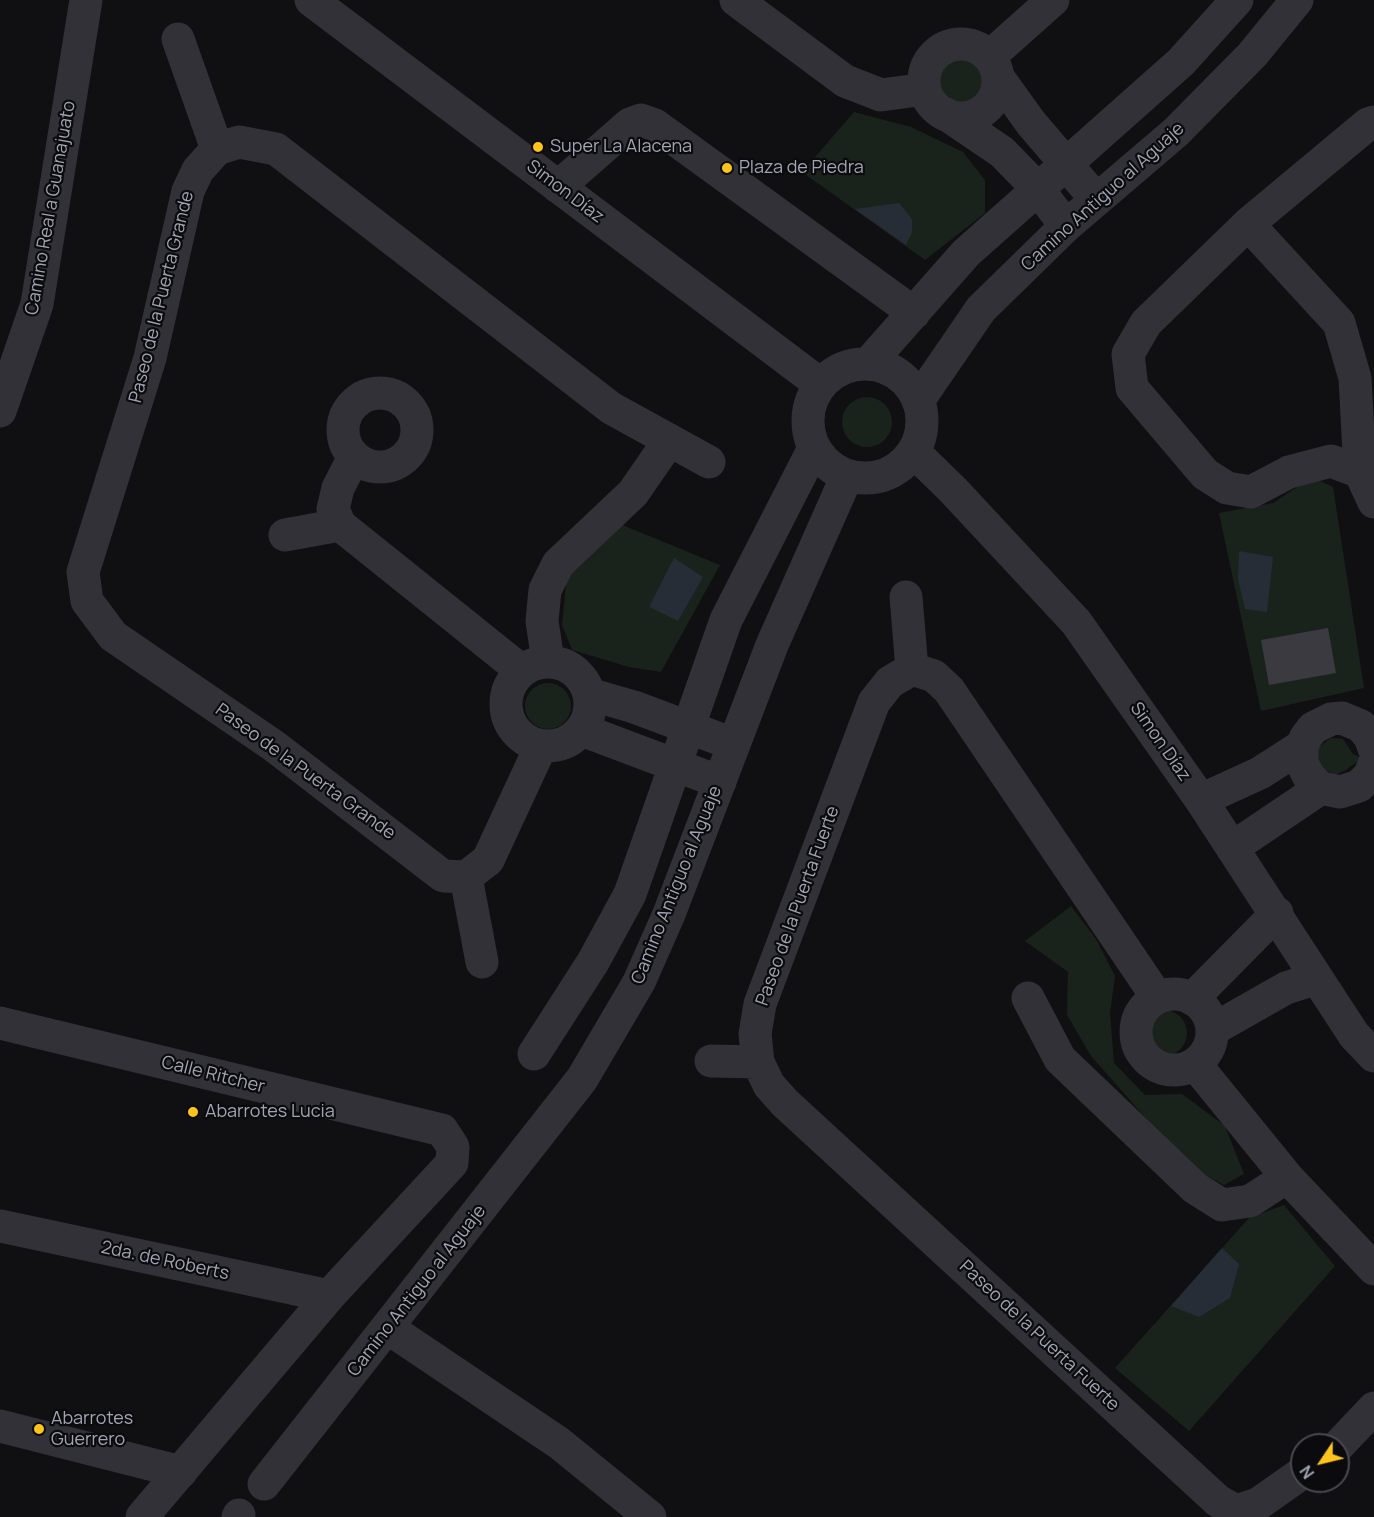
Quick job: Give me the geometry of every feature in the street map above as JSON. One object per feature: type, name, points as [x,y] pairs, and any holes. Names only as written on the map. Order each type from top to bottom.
[{"type":"street","name":"Camino Real a Guanajuato","points":[[0,411],[37,304],[86,0]]},
{"type":"street","name":"Simon Díaz","points":[[311,0],[820,384]]},
{"type":"street","points":[[736,0],[845,81],[881,95],[925,90]]},
{"type":"street","points":[[946,114],[968,117],[987,107],[994,99],[994,67],[1053,0]]},
{"type":"street","points":[[868,363],[966,253],[1036,188],[1181,62],[1237,0]]},
{"type":"street","name":"Camino Antiguo al Aguaje","points":[[918,401],[981,309],[1066,226],[1176,132],[1252,55],[1297,0]]},
{"type":"street","points":[[178,39],[217,149],[239,142],[276,149],[611,408],[709,462]]},
{"type":"street","points":[[1066,226],[1036,188],[1002,152],[936,108],[925,90],[927,68],[940,51],[960,44],[971,45],[994,67],[1096,200]]},
{"type":"street","points":[[558,187],[630,124],[641,120],[655,125],[914,313]]},
{"type":"street","points":[[1360,472],[1331,461],[1289,472],[1251,492],[1227,488],[1205,474],[1132,388],[1128,354],[1146,322],[1248,224],[1368,124],[1374,122]]},
{"type":"street","name":"Paseo de la Puerta Grande","points":[[217,149],[198,170],[188,191],[150,358],[82,572],[87,601],[113,636],[274,746],[443,876],[466,877]]},
{"type":"street","points":[[1248,224],[1339,323],[1355,378],[1360,472],[1374,502]]},
{"type":"street","points":[[868,363],[885,367],[899,375],[911,386],[922,418],[920,435],[914,452],[901,466],[885,475],[866,479],[847,476],[834,470],[814,448],[807,422],[813,396],[820,384],[842,368],[868,363]]},
{"type":"street","points":[[535,666],[545,590],[558,564],[633,493],[669,441]]},
{"type":"street","points":[[534,1054],[593,963],[630,894],[726,620],[814,448]]},
{"type":"street","name":"Simon Díaz","points":[[914,452],[953,490],[1076,622],[1201,800],[1277,913],[1354,1035],[1374,1056]]},
{"type":"street","points":[[354,457],[338,488],[333,509],[340,525],[535,666]]},
{"type":"street","name":"Camino Antiguo al Aguaje","points":[[264,1484],[582,1079],[639,982],[669,914],[771,645],[847,476]]},
{"type":"street","points":[[285,535],[340,525]]},
{"type":"street","points":[[906,597],[912,669],[934,676],[949,690],[1157,997]]},
{"type":"street","points":[[561,664],[574,671],[583,681],[589,694],[591,706],[582,730],[571,740],[556,746],[542,746],[528,742],[509,722],[505,708],[512,681],[535,666],[561,664]]},
{"type":"street","name":"Paseo de la Puerta Fuerte","points":[[912,669],[890,682],[874,702],[760,1004],[755,1034],[758,1062],[769,1085],[785,1103],[1218,1501],[1236,1514],[1258,1504],[1290,1481]]},
{"type":"street","points":[[589,694],[689,726],[733,744]]},
{"type":"street","points":[[1201,800],[1260,773],[1302,746],[1313,728],[1321,722],[1342,718],[1370,729]]},
{"type":"street","points":[[582,730],[720,782]]},
{"type":"street","points":[[482,962],[466,877],[488,860],[542,746]]},
{"type":"street","points":[[1302,746],[1302,763],[1309,777],[1322,788],[1340,792],[1369,786]]},
{"type":"street","points":[[1232,848],[1322,788]]},
{"type":"street","points":[[630,894],[669,914]]},
{"type":"street","points":[[1192,999],[1277,913]]},
{"type":"street","points":[[1212,1030],[1286,988],[1317,978]]},
{"type":"street","points":[[1169,994],[1192,999],[1203,1007],[1212,1030],[1211,1044],[1195,1064],[1184,1070],[1159,1068],[1148,1061],[1140,1051],[1136,1039],[1139,1015],[1146,1004],[1157,997],[1169,994]]},
{"type":"street","points":[[1028,998],[1060,1059],[1195,1188],[1222,1204],[1250,1201],[1287,1177]]},
{"type":"street","name":"Calle Ritcher","points":[[0,1023],[442,1131],[453,1147],[452,1163],[329,1296]]},
{"type":"street","points":[[711,1061],[758,1062]]},
{"type":"street","points":[[1195,1064],[1287,1177],[1374,1269]]},
{"type":"street","name":"2da. de Roberts","points":[[0,1226],[329,1296]]},
{"type":"street","points":[[153,1512],[181,1472],[329,1296]]},
{"type":"street","points":[[388,1328],[559,1443],[650,1517]]},
{"type":"street","points":[[1350,1433],[1374,1408]]},
{"type":"street","points":[[0,1426],[181,1472]]},
{"type":"shaded area","points":[[961,54],[971,56],[979,62],[985,70],[987,80],[985,90],[979,98],[971,104],[961,106],[951,104],[943,98],[937,90],[935,80],[937,70],[943,62],[951,56]]},
{"type":"shaded area","points":[[854,112],[911,127],[963,152],[985,180],[985,213],[925,260],[802,172]]},
{"type":"shaded area","points":[[899,203],[912,219],[912,232],[906,245],[855,209]]},
{"type":"shaded area","points":[[867,397],[881,401],[888,408],[892,422],[888,436],[881,443],[867,447],[853,443],[846,436],[842,422],[846,408],[853,401]]},
{"type":"shaded area","points":[[1312,477],[1333,487],[1364,688],[1261,711],[1219,513],[1273,503]]},
{"type":"shaded area","points":[[620,524],[720,565],[661,672],[629,667],[572,650],[562,625],[567,574]]},
{"type":"shaded area","points":[[1239,551],[1273,557],[1267,612],[1245,609],[1238,579]]},
{"type":"shaded area","points":[[674,558],[703,577],[678,621],[649,607]]},
{"type":"shaded area","points":[[548,683],[557,684],[565,689],[570,697],[570,715],[565,723],[557,728],[548,729],[539,728],[531,723],[526,715],[525,706],[526,697],[531,689],[539,684]]},
{"type":"shaded area","points":[[1331,738],[1343,739],[1353,754],[1362,758],[1335,775],[1319,766],[1317,748]]},
{"type":"shaded area","points":[[1071,906],[1096,939],[1115,976],[1110,1013],[1114,1063],[1145,1095],[1182,1094],[1225,1126],[1244,1174],[1224,1185],[1187,1165],[1091,1056],[1067,1015],[1068,972],[1025,941]]},
{"type":"shaded area","points":[[1164,1010],[1180,1017],[1187,1033],[1180,1049],[1164,1056],[1148,1049],[1141,1033],[1148,1017]]},
{"type":"shaded area","points":[[1284,1205],[1335,1266],[1189,1431],[1115,1368],[1249,1218]]},
{"type":"shaded area","points":[[1222,1248],[1239,1264],[1230,1298],[1199,1317],[1171,1306]]},
{"type":"building","points":[[1328,628],[1336,673],[1269,685],[1261,640]]},
{"type":"place","name":"Super La Alacena","points":[[538,147]]},
{"type":"place","name":"Plaza de Piedra","points":[[727,168]]},
{"type":"place","name":"Abarrotes Lucia","points":[[193,1112]]},
{"type":"place","name":"Abarrotes Guerrero","points":[[39,1429]]}]
